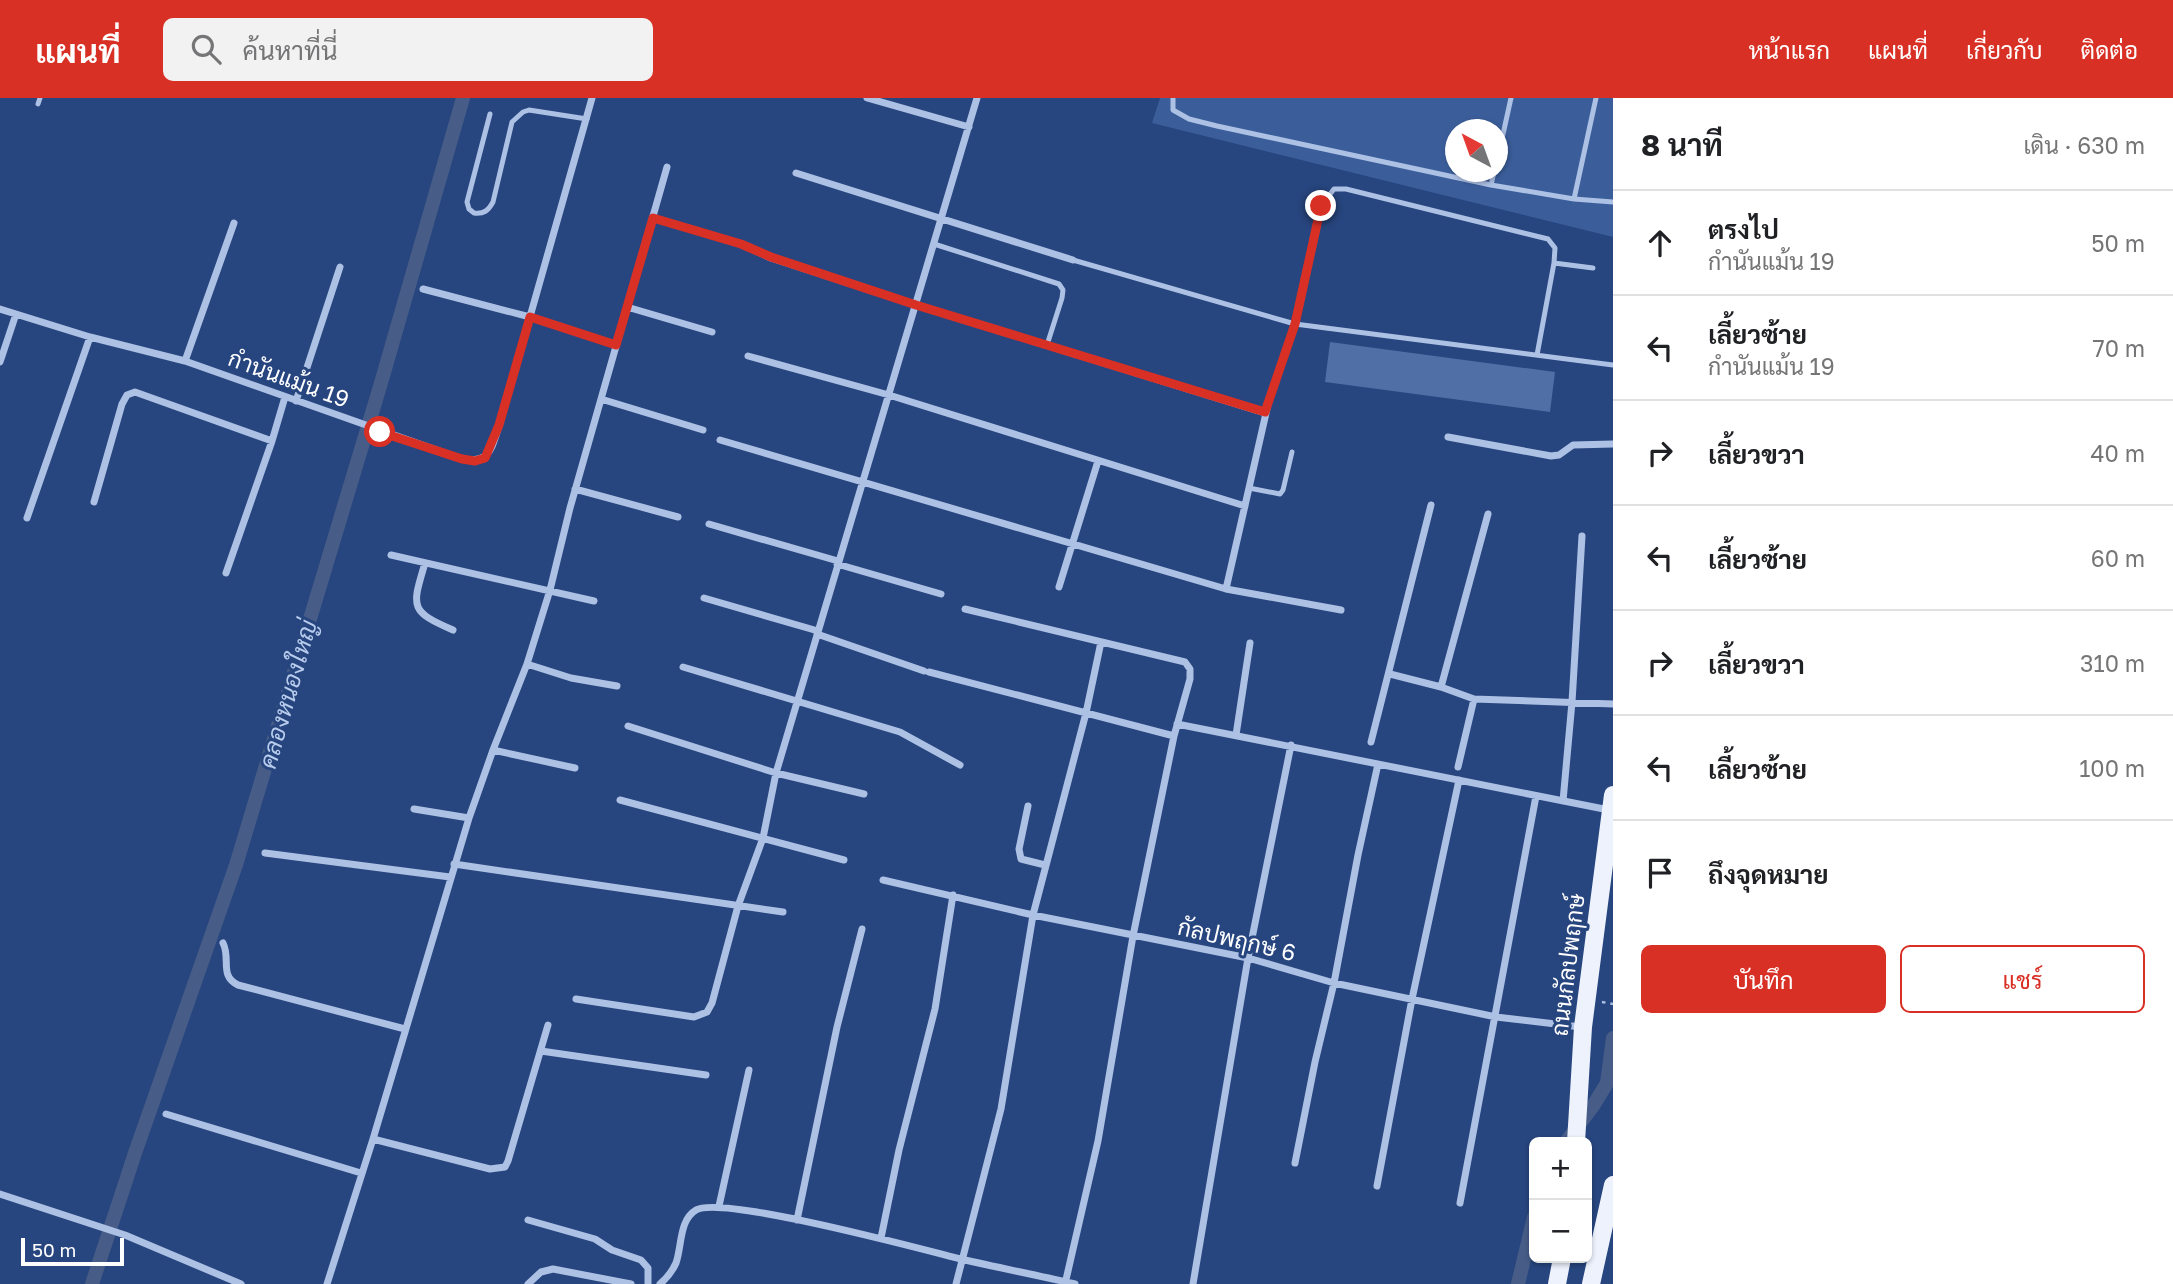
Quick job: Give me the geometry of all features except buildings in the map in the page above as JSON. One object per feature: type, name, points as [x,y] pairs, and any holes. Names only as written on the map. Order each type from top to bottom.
[{"type":"main road","name":"ถนนกัลปพฤกษ์","points":[[1576,1137],[1583,1027],[1612,802]]},
{"type":"main road","points":[[1591,1284],[1608,1230],[1613,1185]]},
{"type":"main road","points":[[1557,1284],[1561,1263]]},
{"type":"street","name":"กำนันแม้น 19","points":[[0,309],[90,337],[185,362],[462,459],[475,461],[485,458],[499,425],[592,98]]},
{"type":"street","points":[[867,98],[969,127]]},
{"type":"street","points":[[576,999],[694,1017],[707,1012],[712,1003],[738,906],[763,838],[776,772],[977,98]]},
{"type":"street","points":[[327,1284],[454,864],[493,750],[527,664],[550,590],[575,489],[667,167]]},
{"type":"street","points":[[796,173],[1073,260]]},
{"type":"street","points":[[653,218],[741,244],[771,257],[916,305],[1265,412]]},
{"type":"street","points":[[185,362],[234,223]]},
{"type":"street","points":[[296,401],[340,267]]},
{"type":"street","points":[[423,289],[530,317],[616,345]]},
{"type":"street","points":[[627,307],[712,332]]},
{"type":"street","points":[[0,362],[16,314]]},
{"type":"street","points":[[27,518],[90,337]]},
{"type":"street","points":[[748,356],[889,395],[1245,506]]},
{"type":"street","points":[[94,502],[122,404],[131,393],[135,392],[272,441]]},
{"type":"street","points":[[226,573],[285,397]]},
{"type":"street","points":[[601,399],[704,430]]},
{"type":"street","points":[[1226,589],[1269,400]]},
{"type":"street","points":[[1448,437],[1551,456],[1559,455],[1573,445],[1613,444]]},
{"type":"street","points":[[720,440],[1226,589],[1341,610]]},
{"type":"street","points":[[1059,587],[1098,461]]},
{"type":"street","points":[[575,489],[678,517]]},
{"type":"street","points":[[1371,742],[1431,505]]},
{"type":"street","points":[[1441,687],[1488,514]]},
{"type":"street","points":[[709,524],[941,594]]},
{"type":"street","points":[[1563,801],[1582,536]]},
{"type":"street","points":[[391,555],[594,601]]},
{"type":"street","points":[[425,563],[417,588],[418,608],[426,618],[453,630]]},
{"type":"street","points":[[704,598],[817,633],[926,672],[1174,736]]},
{"type":"street","points":[[965,609],[1185,662],[1190,668],[1190,679],[1174,736],[1133,936],[1098,1141],[1065,1283]]},
{"type":"street","points":[[956,1284],[1001,1109],[1033,915],[1086,713],[1101,642]]},
{"type":"street","points":[[1236,735],[1250,643]]},
{"type":"street","points":[[527,664],[571,678],[617,686]]},
{"type":"street","points":[[683,667],[900,732],[960,765]]},
{"type":"street","points":[[1390,674],[1474,699],[1613,704]]},
{"type":"street","points":[[1458,767],[1474,699]]},
{"type":"street","points":[[1177,724],[1563,801],[1612,802]]},
{"type":"street","points":[[628,726],[776,772],[864,794]]},
{"type":"street","points":[[1193,1284],[1248,958],[1292,745]]},
{"type":"street","points":[[493,750],[575,768]]},
{"type":"street","points":[[1295,1163],[1378,764]]},
{"type":"street","points":[[1377,1185],[1412,999],[1459,780]]},
{"type":"street","points":[[1460,1203],[1536,796]]},
{"type":"street","points":[[620,800],[844,860]]},
{"type":"street","points":[[1028,806],[1018,849],[1019,856],[1021,859],[1045,865]]},
{"type":"street","points":[[414,809],[469,818]]},
{"type":"street","points":[[265,853],[450,877]]},
{"type":"street","points":[[454,864],[783,912]]},
{"type":"street","name":"กัลปพฤกษ์ 6","points":[[883,880],[1033,915],[1248,958],[1334,983],[1496,1017],[1583,1027]]},
{"type":"street","points":[[881,1238],[899,1150],[935,1009],[953,895]]},
{"type":"street","points":[[797,1220],[837,1027],[862,929]]},
{"type":"street","points":[[223,943],[226,949],[226,976],[230,981],[405,1029]]},
{"type":"street","points":[[373,1139],[490,1169],[505,1167],[509,1161],[548,1024]]},
{"type":"street","points":[[541,1051],[706,1075]]},
{"type":"street","points":[[719,1206],[749,1070]]},
{"type":"street","points":[[166,1114],[361,1173]]},
{"type":"street","points":[[0,1194],[125,1235],[241,1284]]},
{"type":"street","points":[[660,1284],[669,1276],[677,1261],[686,1220],[702,1207],[719,1206],[881,1238],[1075,1284]]},
{"type":"street","points":[[528,1220],[595,1239],[612,1250],[641,1260],[648,1268],[648,1284]]},
{"type":"street","points":[[528,1284],[541,1272],[553,1269],[631,1284]]},
{"type":"lane","points":[[1173,98],[1173,110],[1189,119],[1491,185],[1574,199],[1613,202]]},
{"type":"lane","points":[[1506,119],[1511,98]]},
{"type":"lane","points":[[1574,199],[1596,98]]},
{"type":"lane","points":[[490,114],[467,202],[474,213],[481,214],[488,210],[493,202],[512,122],[523,112],[529,110],[587,119]]},
{"type":"lane","points":[[1269,400],[1295,324],[1321,206],[1334,189],[1346,189],[1548,239],[1555,248],[1554,263],[1537,355]]},
{"type":"lane","points":[[934,244],[1059,284],[1063,290],[1062,298],[1047,345]]},
{"type":"lane","points":[[1073,260],[1295,324],[1613,365]]},
{"type":"lane","points":[[1554,263],[1593,268]]},
{"type":"lane","points":[[1249,488],[1280,494],[1292,452]]},
{"type":"shaded area","points":[[1160,98],[1613,98],[1613,237],[1152,123]]},
{"type":"waterway","name":"คลองหนองใหญ่","points":[[92,1284],[236,865],[381,383],[463,98]]},
{"type":"waterway","points":[[1570,1137],[1607,1083],[1613,1038]]},
{"type":"waterway","points":[[1518,1284],[1529,1238]]},
{"type":"route","points":[[380,432],[462,459],[475,461],[485,458],[499,425],[530,317],[616,345],[653,218],[741,244],[771,257],[916,305],[1265,412],[1295,324],[1321,206]]}]
